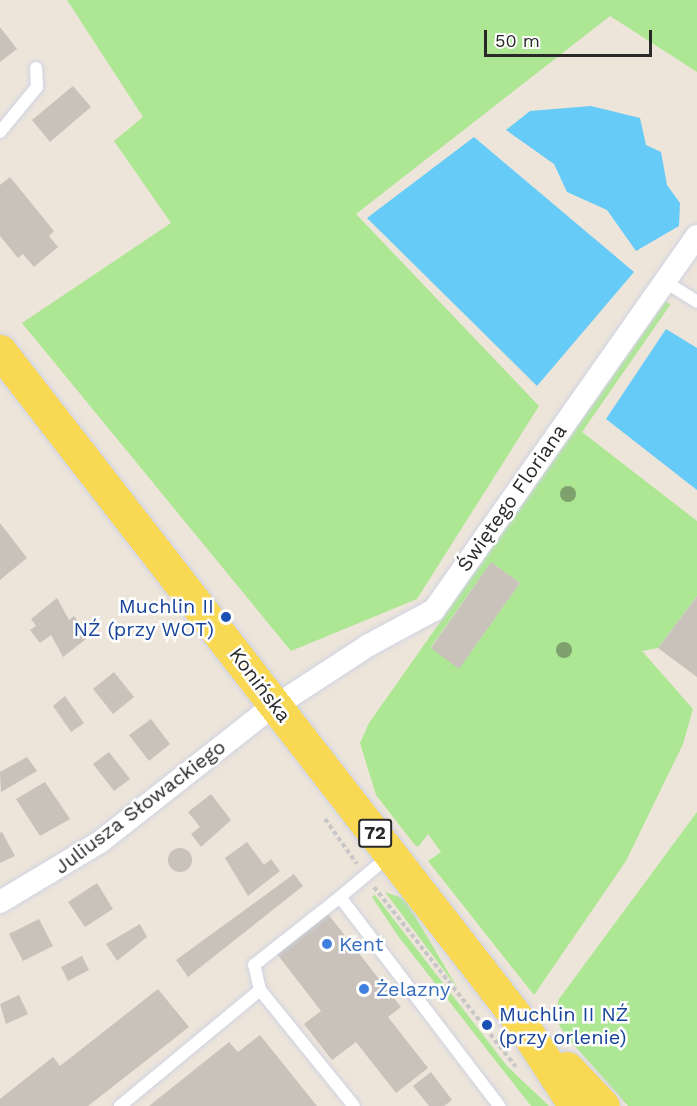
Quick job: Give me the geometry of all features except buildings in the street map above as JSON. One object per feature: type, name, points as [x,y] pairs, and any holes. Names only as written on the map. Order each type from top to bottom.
[{"type":"main road","name":"Konińska","points":[[0,351],[519,1020],[575,1106]]},
{"type":"main road","name":"Konińska","points":[[519,1020],[603,1106]]},
{"type":"street","name":"Świętego Floriana","points":[[277,707],[369,645],[434,610],[697,236]]},
{"type":"street","name":"Juliusza Słowackiego","points":[[0,902],[100,842],[277,707]]},
{"type":"lane","points":[[0,132],[37,87],[36,68]]},
{"type":"lane","points":[[664,281],[697,302]]},
{"type":"lane","points":[[354,1106],[260,990],[254,965],[391,854]]},
{"type":"lane","points":[[340,897],[499,1106]]},
{"type":"lane","points":[[120,1106],[260,990]]},
{"type":"green space","points":[[67,0],[697,0],[697,72],[610,16],[356,214],[539,406],[417,599],[291,651],[22,323],[171,223],[114,141],[143,117]]},
{"type":"green space","points":[[666,301],[670,305],[582,432],[697,521],[697,596],[658,648],[642,651],[693,709],[683,744],[626,861],[534,995],[428,861],[441,852],[428,834],[418,847],[414,844],[376,795],[360,743],[369,723]],"holes":[[[491,562],[520,583],[459,668],[431,647]]]},
{"type":"green space","points":[[697,812],[697,1106],[628,1106],[566,1036],[555,1018],[556,1010],[559,999]]},
{"type":"green space","points":[[385,892],[405,899],[458,989]]},
{"type":"green space","points":[[375,895],[507,1066],[549,1106],[531,1106],[398,936],[372,897]]},
{"type":"water","points":[[591,106],[640,118],[646,145],[661,152],[667,185],[680,203],[679,226],[636,251],[607,210],[567,192],[554,164],[506,130],[530,111]]},
{"type":"water","points":[[474,137],[634,272],[537,386],[367,218]]},
{"type":"water","points":[[666,329],[697,348],[697,490],[606,419]]},
{"type":"place","name":"Muchlin II NŹ (przy WOT)","points":[[226,617]]},
{"type":"place","name":"Kent","points":[[327,944]]},
{"type":"place","name":"Żelazny","points":[[364,989]]},
{"type":"place","name":"Muchlin II NŹ (przy orlenie)","points":[[487,1025]]}]
